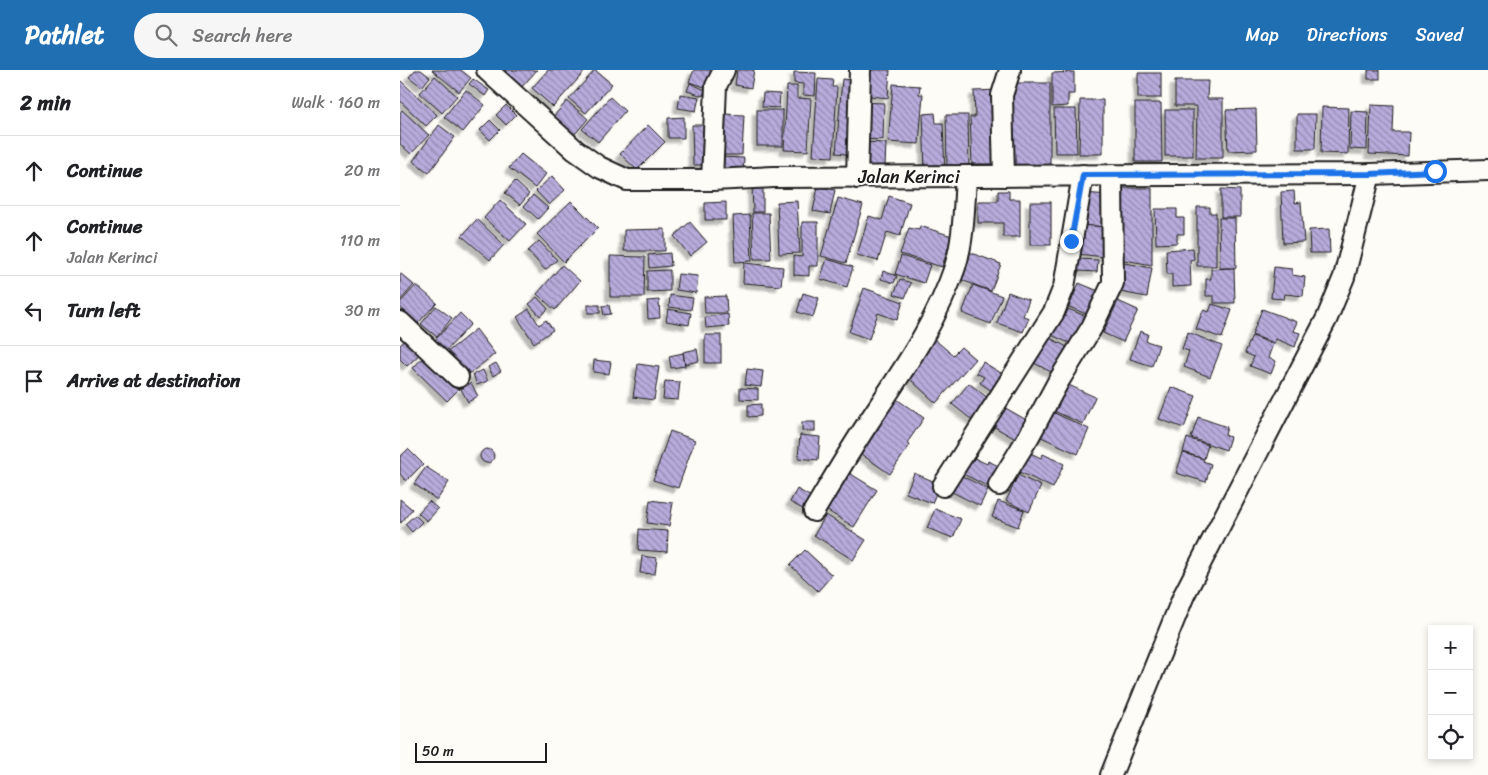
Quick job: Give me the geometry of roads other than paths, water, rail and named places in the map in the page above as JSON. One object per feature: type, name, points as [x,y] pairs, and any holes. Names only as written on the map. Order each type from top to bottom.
[{"type":"street","name":"Jalan Kerinci","points":[[487,70],[575,150],[599,167],[627,180],[712,180],[774,177],[1370,174],[1488,170]]},
{"type":"street","points":[[712,180],[716,86],[724,70]]},
{"type":"street","points":[[857,178],[860,70]]},
{"type":"street","points":[[1004,176],[1002,95],[1010,70]]},
{"type":"street","points":[[1111,775],[1184,595],[1327,318],[1344,276],[1370,174]]},
{"type":"street","points":[[943,486],[1054,312],[1064,287],[1083,175]]},
{"type":"street","points":[[999,485],[1092,327],[1113,283],[1112,175]]},
{"type":"street","points":[[814,511],[940,309],[956,265],[962,227],[966,177]]},
{"type":"street","points":[[400,322],[458,377]]}]
